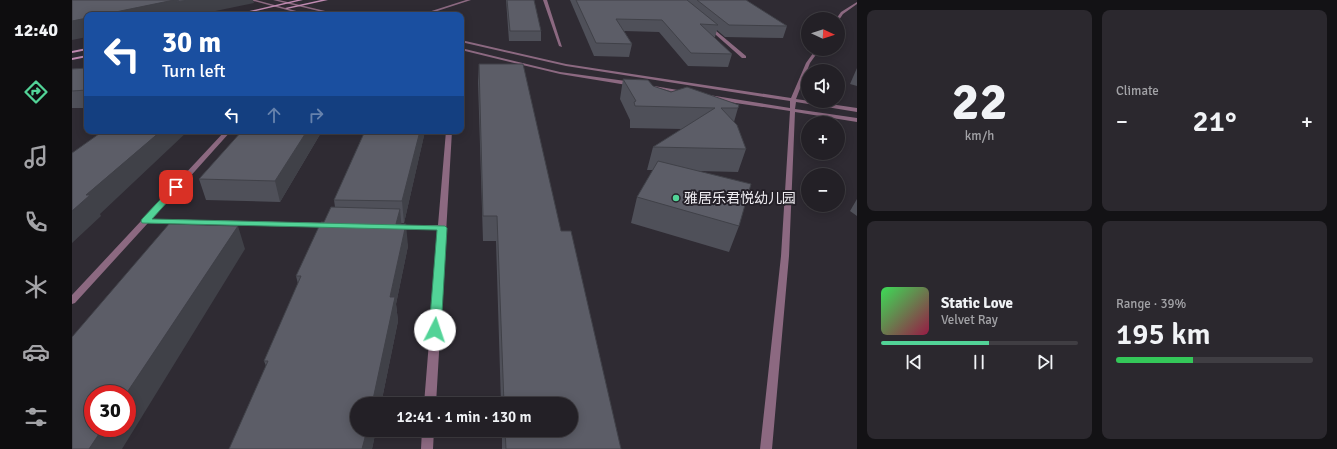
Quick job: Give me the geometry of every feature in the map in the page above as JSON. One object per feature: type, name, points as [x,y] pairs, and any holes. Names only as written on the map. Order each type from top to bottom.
[{"type":"street","points":[[252,0],[301,12]]},
{"type":"street","points":[[275,0],[326,12]]},
{"type":"street","points":[[248,12],[300,0]]},
{"type":"street","points":[[272,12],[326,0]]},
{"type":"street","points":[[430,12],[469,0]]},
{"type":"street","points":[[544,0],[561,46]]},
{"type":"street","points":[[844,12],[857,3]]},
{"type":"street","points":[[701,21],[744,57]]},
{"type":"street","points":[[464,42],[566,65],[857,110]]},
{"type":"street","points":[[72,52],[84,50]]},
{"type":"street","points":[[464,50],[560,73],[638,85]]},
{"type":"street","points":[[766,449],[785,256],[793,100],[808,63],[813,56]]},
{"type":"street","points":[[72,59],[84,57]]},
{"type":"street","points":[[646,87],[693,94]]},
{"type":"street","points":[[701,96],[857,120]]},
{"type":"street","points":[[72,301],[225,134]]},
{"type":"street","points":[[430,397],[449,134]]},
{"type":"street","points":[[145,221],[341,226]]},
{"type":"street","points":[[388,226],[442,228]]},
{"type":"street","points":[[427,449],[428,437]]},
{"type":"building","points":[[72,0],[174,0],[116,12],[84,12],[84,19],[72,21]]},
{"type":"building","points":[[507,0],[534,0],[541,31],[510,31]]},
{"type":"building","points":[[576,0],[687,0],[718,25],[700,24],[732,54],[691,53],[662,20],[616,19],[632,44],[596,43]]},
{"type":"building","points":[[697,0],[746,0],[787,26],[729,25]]},
{"type":"building","points":[[479,64],[523,64],[561,231],[571,231],[621,449],[506,449],[505,437],[578,437],[578,397],[504,397],[497,216],[483,216]]},
{"type":"building","points":[[84,68],[84,90],[72,91],[72,69]]},
{"type":"building","points":[[623,79],[648,80],[653,86],[671,92],[687,87],[739,105],[738,108],[721,108],[737,125],[746,149],[653,147],[715,108],[635,106],[634,102],[636,101]]},
{"type":"building","points":[[99,134],[157,134],[86,195],[90,195],[72,211],[72,153]]},
{"type":"building","points":[[239,134],[305,134],[275,181],[199,179]]},
{"type":"building","points":[[364,134],[419,134],[402,201],[334,200]]},
{"type":"building","points":[[658,161],[751,184],[739,226],[637,197]]},
{"type":"building","points":[[331,207],[400,209],[396,224],[406,224],[390,297],[395,297],[374,397],[350,397],[350,437],[365,437],[362,449],[229,449],[268,361],[264,361],[301,276],[296,276],[321,222],[324,222]]},
{"type":"building","points":[[169,224],[238,226],[132,385],[84,385],[84,437],[97,437],[89,449],[72,449],[72,337]]},
{"type":"place","name":"雅居乐君悦幼儿园","points":[[676,198]]},
{"type":"route","points":[[176,187],[145,221],[442,228],[435,330]]}]
